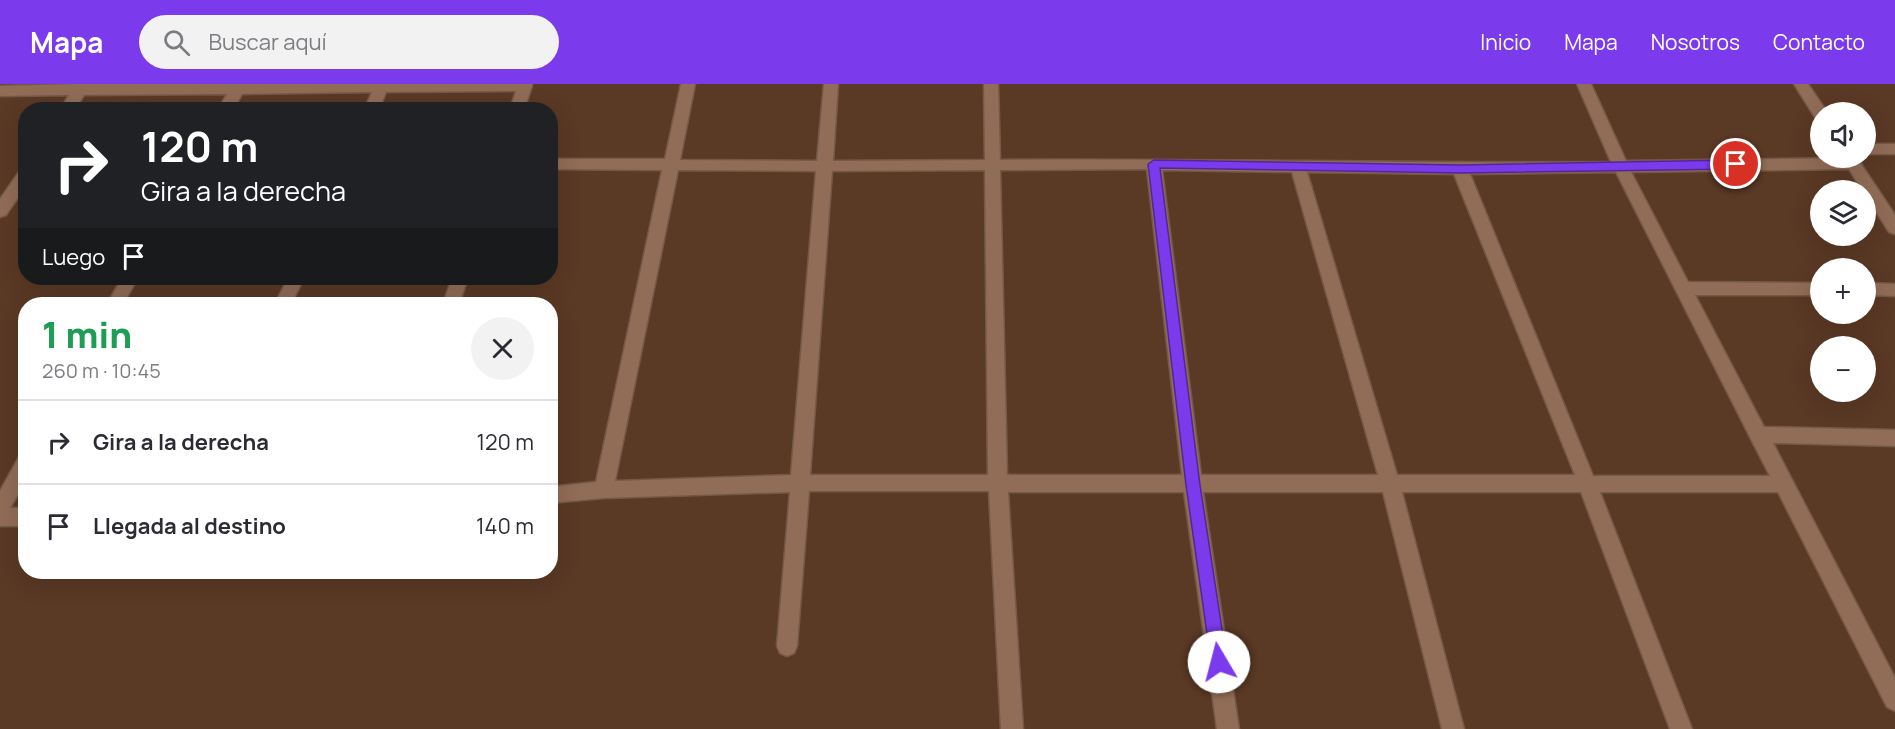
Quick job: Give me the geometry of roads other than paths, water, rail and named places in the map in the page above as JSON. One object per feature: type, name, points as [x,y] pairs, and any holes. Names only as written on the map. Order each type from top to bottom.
[{"type":"street","points":[[604,490],[688,84]]},
{"type":"street","points":[[787,646],[831,84]]},
{"type":"street","points":[[991,84],[998,485],[1012,729]]},
{"type":"street","points":[[1584,84],[1620,165],[1895,700]]},
{"type":"street","points":[[1801,84],[1813,102]]},
{"type":"street","points":[[0,90],[82,87],[525,85],[520,102]]},
{"type":"street","points":[[229,102],[238,86]]},
{"type":"street","points":[[375,102],[382,86]]},
{"type":"street","points":[[72,102],[82,87]]},
{"type":"street","points":[[1876,149],[1895,149]]},
{"type":"street","points":[[558,164],[993,166],[1154,164],[1461,169],[1810,161]]},
{"type":"street","points":[[1154,164],[1193,485],[1228,729]]},
{"type":"street","points":[[1298,166],[1391,486],[1453,729]]},
{"type":"street","points":[[1856,168],[1895,228]]},
{"type":"street","points":[[1461,169],[1587,483],[1681,729]]},
{"type":"street","points":[[0,211],[18,184]]},
{"type":"street","points":[[1684,288],[1810,289]]},
{"type":"street","points":[[1876,290],[1895,290]]},
{"type":"street","points":[[1758,435],[1895,438]]},
{"type":"street","points":[[0,508],[18,477]]},
{"type":"street","points":[[558,494],[604,490],[800,483],[1391,486],[1587,483],[1784,484]]},
{"type":"street","points":[[0,517],[18,517]]}]
